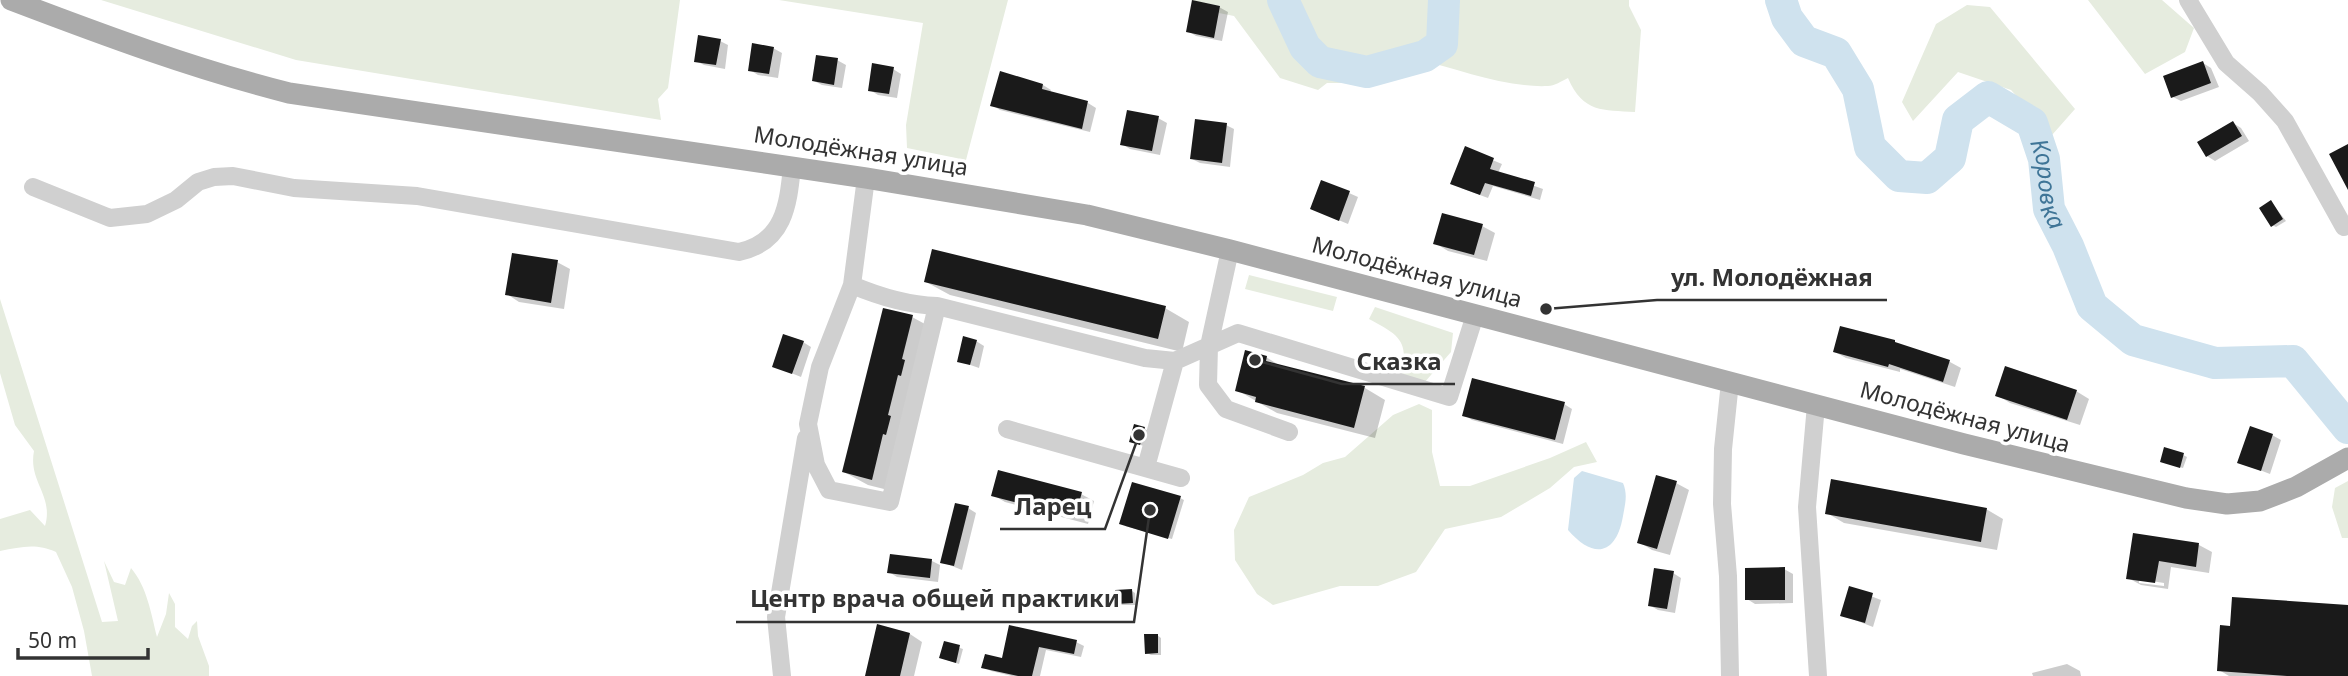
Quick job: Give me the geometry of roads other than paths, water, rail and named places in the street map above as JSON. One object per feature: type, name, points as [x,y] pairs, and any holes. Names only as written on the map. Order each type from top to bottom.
[{"type":"main road","name":"Молодёжная улица","points":[[11,0],[105,36],[225,76],[289,93],[866,178],[1087,215],[2134,487],[2214,502],[2260,501],[2296,487],[2348,458]]},
{"type":"street","points":[[2188,0],[2226,64],[2260,93],[2285,121],[2344,227]]},
{"type":"street","points":[[33,187],[110,218],[147,214],[176,200],[198,182],[214,177],[233,176],[294,188],[417,196],[739,252],[753,249],[763,243],[782,221],[788,206],[792,167]]},
{"type":"street","points":[[782,676],[776,617],[808,424],[820,367],[852,285],[866,178]]},
{"type":"street","points":[[1230,250],[1209,346],[1208,385],[1226,409],[1289,432]]},
{"type":"street","points":[[852,285],[922,306],[937,306],[1145,358],[1175,360],[1238,333],[1449,397],[1475,315]]},
{"type":"street","points":[[808,424],[816,465],[829,490],[890,502],[937,306]]},
{"type":"street","points":[[1146,467],[1175,360]]},
{"type":"street","points":[[1730,382],[1721,504],[1728,576],[1730,676]]},
{"type":"street","points":[[1816,405],[1807,507],[1818,676]]},
{"type":"street","points":[[1007,429],[1181,478]]},
{"type":"water","points":[[1582,471],[1623,483],[1625,487],[1620,529],[1609,546],[1602,549],[1586,546],[1568,530],[1574,478]]},
{"type":"waterway","name":"Коровка","points":[[1283,0],[1305,47],[1320,62],[1367,72],[1425,56],[1442,44],[1444,0]]},
{"type":"waterway","name":"Коровка","points":[[1781,0],[1787,18],[1804,41],[1836,53],[1858,89],[1870,147],[1899,176],[1927,178],[1950,158],[1958,120],[1988,97],[2032,123],[2044,159],[2049,209],[2068,246],[2092,306],[2133,340],[2215,363],[2293,361],[2348,428]]},
{"type":"place","name":"ул. Молодёжная","points":[[1546,309]]},
{"type":"place","name":"Сказка","points":[[1255,360]]},
{"type":"place","name":"Ларец","points":[[1139,435]]},
{"type":"place","name":"Центр врача общей практики","points":[[1150,510]]}]
